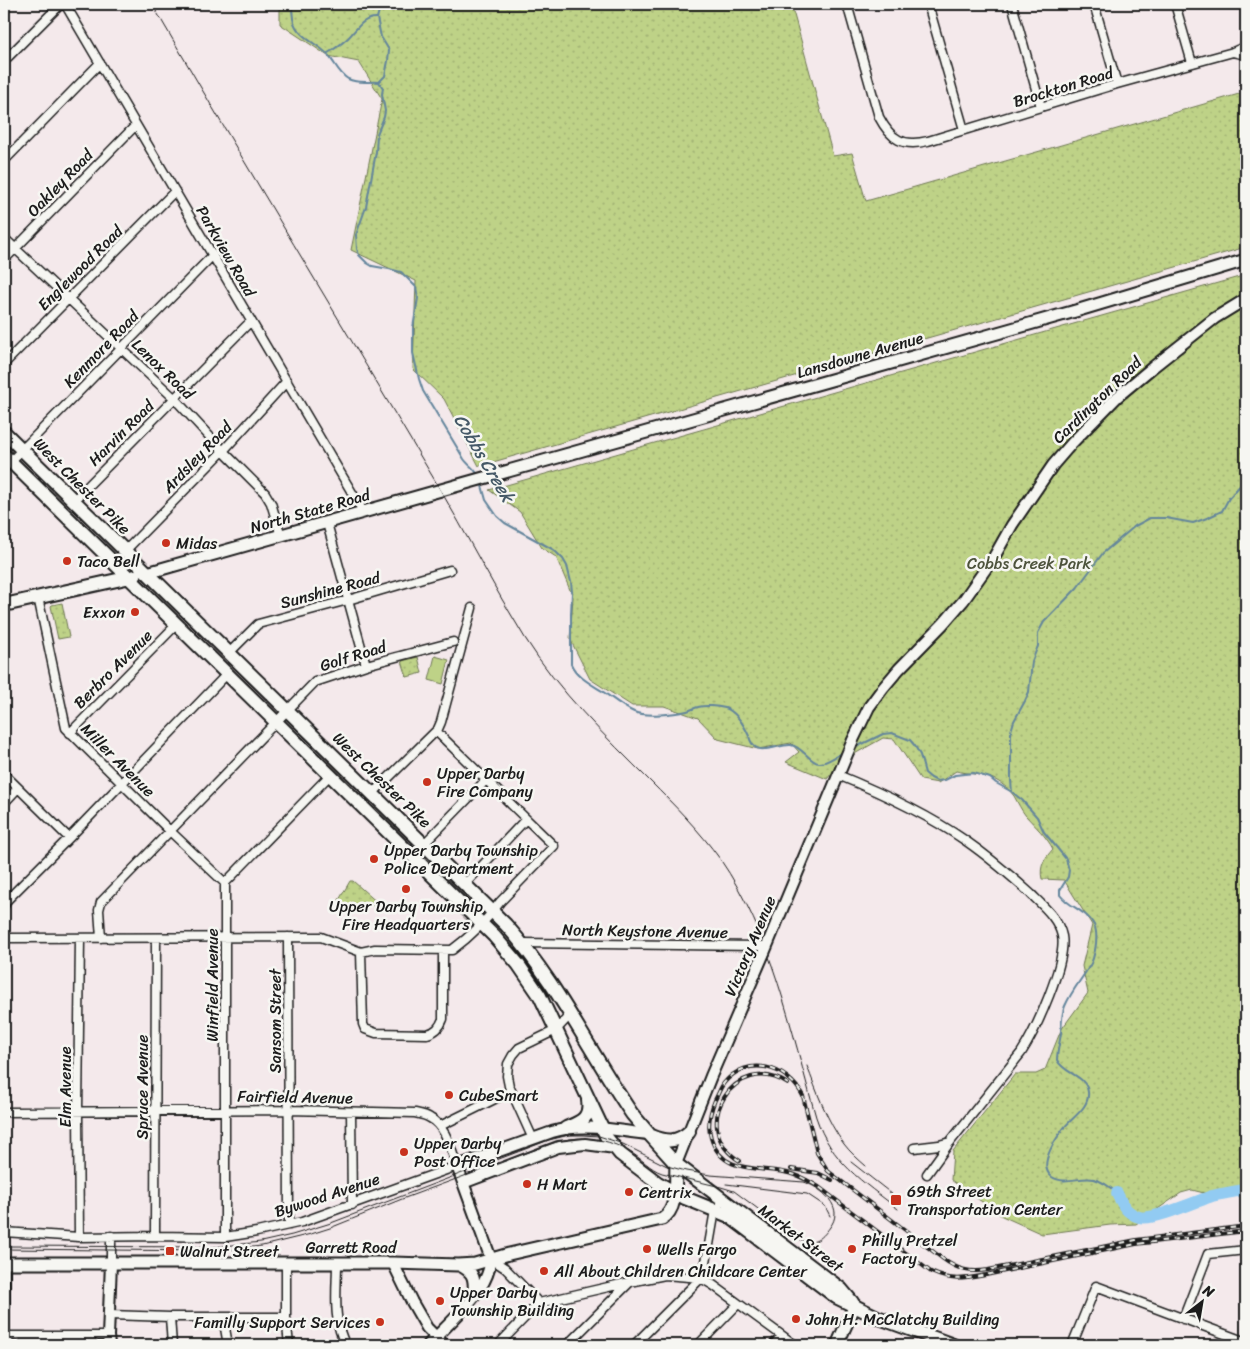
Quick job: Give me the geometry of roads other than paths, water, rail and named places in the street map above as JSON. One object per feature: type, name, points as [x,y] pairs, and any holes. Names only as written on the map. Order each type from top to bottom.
[{"type":"main road","name":"Lansdowne Avenue","points":[[486,478],[1246,260]]},
{"type":"main road","name":"West Chester Pike","points":[[4,432],[493,912],[522,943],[546,975],[626,1105],[649,1134],[676,1164],[724,1199]]},
{"type":"main road","name":"West Chester Pike","points":[[7,458],[506,949],[540,996],[607,1138],[615,1148],[627,1160],[674,1193],[716,1210]]},
{"type":"main road","name":"North State Road","points":[[147,573],[486,478]]},
{"type":"main road","points":[[4,606],[147,573]]},
{"type":"main road","points":[[382,826],[393,814]]},
{"type":"main road","points":[[566,1128],[586,1117],[589,1110],[588,1098]]},
{"type":"main road","points":[[649,1134],[659,1139],[673,1141],[689,1132]]},
{"type":"main road","name":"Garrett Road","points":[[5,1263],[475,1264],[509,1254],[665,1217],[670,1212],[674,1202],[676,1164]]},
{"type":"main road","name":"Market Street","points":[[724,1199],[841,1289],[855,1306]]},
{"type":"main road","name":"Market Street","points":[[716,1210],[732,1218],[836,1297],[877,1317],[953,1345]]},
{"type":"main road","points":[[458,1265],[472,1274],[475,1281],[474,1296]]},
{"type":"main road","points":[[837,1345],[855,1306]]},
{"type":"street","points":[[4,61],[60,4]]},
{"type":"street","name":"Parkview Road","points":[[66,4],[364,513]]},
{"type":"street","name":"Brockton Road","points":[[847,4],[879,117],[886,130],[896,139],[909,143],[919,143],[1246,47]]},
{"type":"street","points":[[928,4],[964,130]]},
{"type":"street","points":[[1012,4],[1041,107]]},
{"type":"street","points":[[1094,4],[1117,84]]},
{"type":"street","points":[[1176,4],[1192,63]]},
{"type":"street","name":"Brockton Road","points":[[1233,52],[1246,55]]},
{"type":"street","points":[[4,161],[100,63]]},
{"type":"street","name":"Oakley Road","points":[[4,260],[136,125]]},
{"type":"street","name":"Englewood Road","points":[[4,364],[175,191]]},
{"type":"street","name":"Lenox Road","points":[[4,238],[174,398],[265,493],[272,503],[281,536]]},
{"type":"street","name":"Kenmore Road","points":[[7,458],[22,450],[213,255]]},
{"type":"street","name":"Cardington Road","points":[[853,740],[862,720],[876,698],[899,669],[963,601],[994,557],[1012,525],[1053,465],[1072,443],[1118,397],[1153,367],[1215,318],[1246,300]]},
{"type":"street","name":"Harvin Road","points":[[74,500],[251,321]]},
{"type":"street","name":"Ardsley Road","points":[[125,552],[223,451],[286,381]]},
{"type":"street","points":[[326,523],[366,665]]},
{"type":"street","name":"Sunshine Road","points":[[229,653],[258,624],[450,570]]},
{"type":"street","name":"Miller Avenue","points":[[38,598],[66,728],[225,883]]},
{"type":"street","points":[[372,794],[436,731],[441,722],[472,608]]},
{"type":"street","name":"Berbro Avenue","points":[[70,733],[176,625]]},
{"type":"street","name":"Golf Road","points":[[276,722],[315,682],[366,665],[453,642]]},
{"type":"street","points":[[4,906],[7,900],[227,674]]},
{"type":"street","points":[[101,938],[100,910],[102,902],[276,722]]},
{"type":"street","points":[[4,938],[321,937],[361,952],[375,948],[452,950],[482,924],[500,902],[554,846],[436,731]]},
{"type":"street","name":"Victory Avenue","points":[[676,1164],[711,1076],[766,950],[853,740]]},
{"type":"street","points":[[840,771],[919,813],[968,842],[1042,905],[1056,922],[1062,934],[1063,948],[1060,965],[1029,1039],[1021,1053],[927,1174]]},
{"type":"street","points":[[4,774],[69,838]]},
{"type":"street","points":[[225,883],[330,775]]},
{"type":"street","points":[[424,844],[486,780]]},
{"type":"street","points":[[4,803],[18,788]]},
{"type":"street","points":[[465,884],[526,819]]},
{"type":"street","name":"Winfield Avenue","points":[[225,883],[225,1237]]},
{"type":"street","name":"Sansom Street","points":[[288,937],[289,1225]]},
{"type":"street","name":"Elm Avenue","points":[[80,938],[78,1112],[80,1236]]},
{"type":"street","name":"Spruce Avenue","points":[[155,1236],[156,938]]},
{"type":"street","name":"North Keystone Avenue","points":[[522,943],[756,946],[766,950]]},
{"type":"street","points":[[361,952],[363,1024],[365,1029],[376,1033],[427,1034],[433,1033],[438,1029],[443,1019],[443,950]]},
{"type":"street","points":[[533,1139],[507,1081],[510,1059],[523,1045],[556,1030],[571,1014]]},
{"type":"street","points":[[428,1345],[474,1296],[486,1278],[491,1259],[457,1166],[440,1126],[511,1091]]},
{"type":"street","name":"Fairfield Avenue","points":[[4,1112],[289,1110],[415,1113],[430,1118],[440,1126]]},
{"type":"street","points":[[352,1112],[352,1204]]},
{"type":"street","name":"Bywood Avenue","points":[[4,1232],[80,1236],[225,1237],[302,1222],[566,1128],[578,1127],[649,1134]]},
{"type":"street","points":[[914,1148],[950,1142]]},
{"type":"street","points":[[463,1183],[558,1147],[585,1144],[615,1148]]},
{"type":"street","points":[[634,1345],[701,1278],[716,1210],[724,1199]]},
{"type":"street","points":[[4,1336],[109,1340],[111,1236]]},
{"type":"street","points":[[1183,1319],[1208,1254],[1246,1250]]},
{"type":"street","points":[[491,1259],[505,1268],[539,1303]]},
{"type":"street","points":[[5,1263],[4,1336],[10,1345]]},
{"type":"street","points":[[286,1263],[286,1317],[289,1345]]},
{"type":"street","points":[[337,1263],[338,1324],[346,1345]]},
{"type":"street","points":[[394,1263],[412,1302],[428,1328],[444,1345]]},
{"type":"street","points":[[498,1345],[539,1303],[665,1275],[701,1278],[795,1345]]},
{"type":"street","points":[[567,1345],[630,1282]]},
{"type":"street","points":[[1072,1345],[1096,1286],[1245,1343]]},
{"type":"street","points":[[698,1345],[738,1304]]},
{"type":"street","points":[[109,1315],[223,1318],[286,1317]]},
{"type":"street","points":[[170,1317],[172,1345]]},
{"type":"street","points":[[223,1318],[228,1345]]},
{"type":"street","points":[[773,1345],[782,1336]]},
{"type":"waterway","name":"Cobbs Creek","points":[[292,4],[292,16],[296,27],[307,39],[324,51],[345,77],[356,81],[379,82],[383,88],[382,94],[385,111],[377,134],[376,152],[366,207],[356,235],[357,249],[359,255],[367,263],[372,266],[401,272],[416,287],[418,298],[413,328],[413,353],[419,379],[423,391],[464,459],[478,475]]},
{"type":"waterway","points":[[380,81],[385,76],[389,50],[381,37],[377,18],[381,4]]},
{"type":"waterway","points":[[328,53],[348,38],[357,27],[368,19],[377,18]]},
{"type":"waterway","points":[[1012,792],[1011,731],[1029,692],[1032,661],[1038,646],[1038,633],[1044,622],[1077,588],[1103,553],[1135,526],[1150,518],[1166,518],[1193,523],[1207,518],[1222,511],[1229,498],[1246,479]]},
{"type":"waterway","name":"Cobbs Creek","points":[[481,482],[486,500],[497,516],[505,523],[554,550],[567,566],[572,592],[571,664],[584,679],[626,708],[639,714],[675,713],[704,706],[725,708],[740,719],[751,743],[757,748],[766,749],[791,745],[819,763],[843,753]]},
{"type":"waterway","name":"Cobbs Creek","points":[[854,748],[883,734],[892,733],[910,740],[920,755],[925,773],[937,781],[945,780],[955,775],[974,773],[990,778],[1022,800],[1037,817],[1044,832],[1066,859],[1069,870],[1068,877],[1060,890],[1060,895],[1091,920],[1094,925],[1096,940],[1095,952],[1091,963],[1064,1009],[1057,1060],[1060,1065],[1083,1082],[1088,1092],[1088,1098],[1083,1108],[1066,1125],[1056,1140],[1049,1153],[1046,1166],[1052,1177],[1057,1179],[1094,1179],[1106,1184],[1117,1193]]},
{"type":"waterway","name":"Cobbs Creek","points":[[1117,1193],[1128,1211],[1139,1217],[1146,1217],[1175,1210],[1212,1196],[1246,1189]]},
{"type":"tram line","points":[[152,4],[437,484],[502,600],[538,658],[583,713],[678,809],[720,859],[738,888],[767,951],[822,1133],[839,1159],[860,1179],[898,1209]]},
{"type":"tram line","points":[[807,1066],[832,1126],[849,1150],[866,1166]]},
{"type":"tram line","points":[[4,1246],[214,1247],[261,1242],[331,1223],[549,1140],[569,1135],[599,1136],[623,1144],[667,1166],[686,1171],[710,1175],[804,1182],[814,1186],[828,1198],[835,1213],[832,1224],[820,1239],[812,1242],[802,1241],[734,1191],[662,1173],[653,1169],[630,1152],[609,1142],[577,1138],[551,1144],[402,1199],[330,1228],[262,1246],[214,1251],[4,1249]]},
{"type":"tram line","points":[[851,1162],[902,1202]]},
{"type":"tram line","points":[[726,1184],[807,1194],[825,1206],[830,1216]]},
{"type":"railway","points":[[1246,1226],[1136,1240],[988,1270],[964,1270],[943,1259],[828,1171],[817,1153],[803,1096],[787,1077],[766,1067],[755,1066],[744,1069],[734,1074],[724,1083],[710,1114],[709,1128],[711,1138],[716,1150],[724,1158],[743,1167],[788,1173],[805,1179],[819,1187],[931,1272],[946,1277],[971,1278],[1136,1244],[1246,1231]]},
{"type":"railway","points":[[740,1161],[724,1147],[717,1130],[718,1113],[724,1097],[736,1085],[751,1077],[769,1076],[788,1084]]},
{"type":"railway","points":[[791,1169],[818,1173],[832,1180]]},
{"type":"place","name":"Midas","points":[[166,543]]},
{"type":"place","name":"Taco Bell","points":[[67,561]]},
{"type":"place","name":"Exxon","points":[[135,612]]},
{"type":"place","name":"Upper Darby Fire Company","points":[[427,782]]},
{"type":"place","name":"Upper Darby Township Police Department","points":[[374,859]]},
{"type":"place","name":"Upper Darby Township Fire Headquarters","points":[[406,889]]},
{"type":"place","name":"CubeSmart","points":[[449,1095]]},
{"type":"place","name":"Upper Darby Post Office","points":[[404,1152]]},
{"type":"place","name":"H Mart","points":[[527,1184]]},
{"type":"place","name":"Centrix","points":[[629,1192]]},
{"type":"place","name":"69th Street Transportation Center","points":[[896,1200]]},
{"type":"place","name":"Wells Fargo","points":[[647,1249]]},
{"type":"place","name":"Philly Pretzel Factory","points":[[852,1249]]},
{"type":"place","name":"Walnut Street","points":[[170,1251]]},
{"type":"place","name":"All About Children Childcare Center","points":[[544,1271]]},
{"type":"place","name":"Upper Darby Township Building","points":[[440,1301]]},
{"type":"place","name":"John H. McClatchy Building","points":[[796,1319]]},
{"type":"place","name":"Familly Support Services","points":[[380,1322]]},
{"type":"park label","name":"Cobbs Creek Park","points":[[1029,563]]}]
